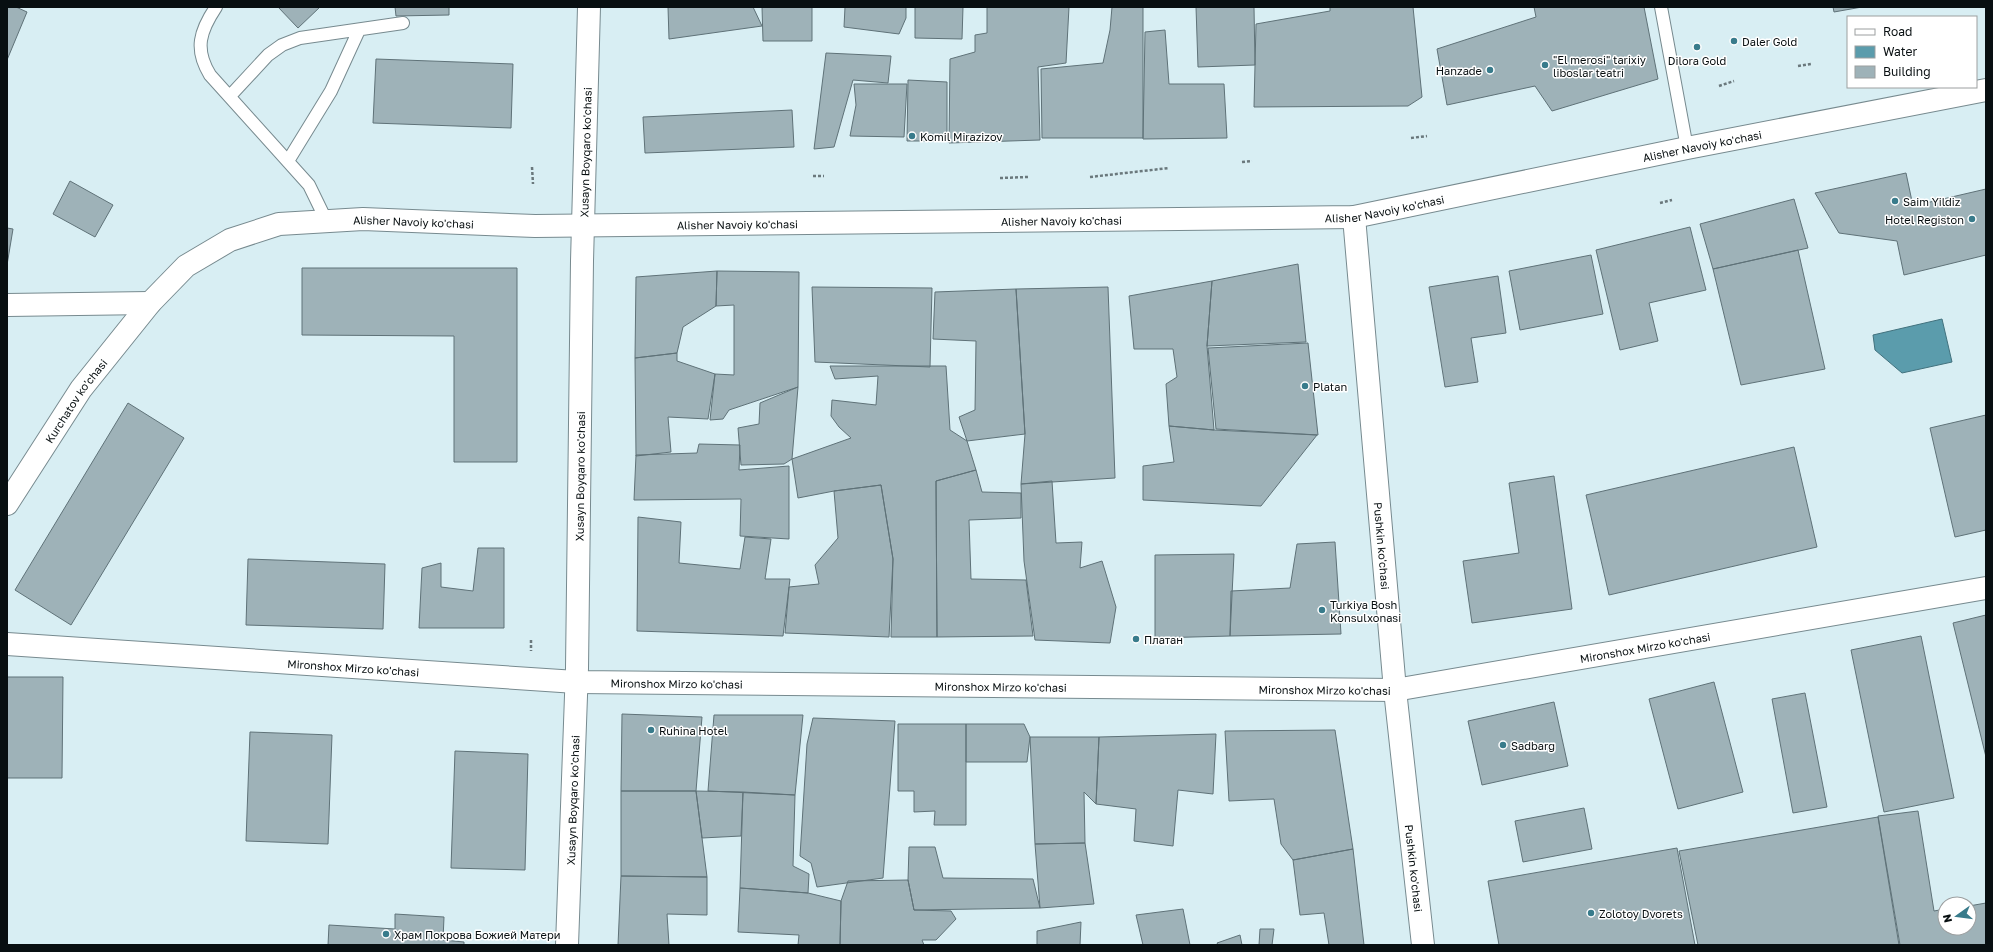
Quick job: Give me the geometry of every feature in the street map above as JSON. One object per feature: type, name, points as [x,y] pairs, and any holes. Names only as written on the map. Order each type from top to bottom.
[{"type":"street","name":"Xusayn Boyqaro ko'chasi","points":[[567,945],[576,682],[583,225],[589,7]]},
{"type":"street","name":"Alisher Navoiy ko'chasi","points":[[150,303],[186,266],[230,240],[279,224],[363,219],[535,226],[1354,217],[1687,148],[1986,90]]},
{"type":"street","name":"Pushkin ko'chasi","points":[[1354,217],[1395,690],[1423,945]]},
{"type":"street","points":[[7,305],[150,303]]},
{"type":"street","name":"Kurchatov ko'chasi","points":[[7,504],[81,390],[150,303]]},
{"type":"street","name":"Mironshox Mirzo ko'chasi","points":[[7,644],[576,682],[1395,690],[1986,588]]},
{"type":"lane","points":[[216,7],[202,34],[200,50],[202,62],[210,75],[309,185],[327,222]]},
{"type":"lane","points":[[1661,7],[1687,148]]},
{"type":"lane","points":[[230,96],[268,55],[282,45],[300,38],[403,23]]},
{"type":"lane","points":[[288,161],[330,91],[359,30]]},
{"type":"path","points":[[1798,66],[1811,64]]},
{"type":"path","points":[[1719,86],[1734,81]]},
{"type":"path","points":[[1411,138],[1427,136]]},
{"type":"path","points":[[1242,162],[1252,161]]},
{"type":"path","points":[[532,167],[533,184]]},
{"type":"path","points":[[1090,177],[1169,168]]},
{"type":"path","points":[[813,176],[824,176]]},
{"type":"path","points":[[1000,178],[1028,177]]},
{"type":"path","points":[[1660,203],[1672,200]]},
{"type":"path","points":[[531,640],[531,656]]},
{"type":"water","points":[[1942,319],[1952,362],[1902,373],[1875,350],[1873,335]]},
{"type":"building","points":[[7,7],[16,7],[27,12],[7,60]]},
{"type":"building","points":[[278,7],[320,7],[298,28]]},
{"type":"building","points":[[395,7],[449,7],[449,15],[396,16]]},
{"type":"building","points":[[668,7],[753,7],[762,26],[669,39]]},
{"type":"building","points":[[762,7],[812,7],[812,41],[763,41]]},
{"type":"building","points":[[845,7],[906,7],[906,18],[899,34],[844,27]]},
{"type":"building","points":[[915,7],[963,7],[962,39],[915,38]]},
{"type":"building","points":[[987,7],[1069,7],[1066,63],[1038,67],[1040,140],[949,143],[950,59],[975,52],[975,35],[987,33]]},
{"type":"building","points":[[1112,7],[1143,7],[1143,138],[1042,138],[1041,69],[1103,63],[1110,30]]},
{"type":"building","points":[[1196,7],[1254,7],[1255,65],[1198,67]]},
{"type":"building","points":[[1330,7],[1413,7],[1422,97],[1408,106],[1254,107],[1256,24],[1330,11]]},
{"type":"building","points":[[1534,7],[1644,7],[1658,79],[1552,111],[1535,86],[1447,105],[1437,49],[1536,17]]},
{"type":"building","points":[[1833,7],[1862,7],[1834,12]]},
{"type":"building","points":[[1165,30],[1169,84],[1224,84],[1227,138],[1143,139],[1145,32]]},
{"type":"building","points":[[826,53],[891,56],[888,83],[853,80],[834,147],[814,149]]},
{"type":"building","points":[[376,59],[513,64],[511,128],[373,123]]},
{"type":"building","points":[[908,80],[947,82],[947,141],[907,141]]},
{"type":"building","points":[[854,84],[907,84],[904,137],[850,136],[856,105]]},
{"type":"building","points":[[792,110],[794,147],[645,153],[643,117]]},
{"type":"building","points":[[1906,173],[1913,206],[1986,189],[1986,255],[1904,275],[1897,241],[1839,233],[1815,193]]},
{"type":"building","points":[[70,181],[113,205],[95,237],[53,214]]},
{"type":"building","points":[[1794,199],[1808,248],[1713,269],[1700,224]]},
{"type":"building","points":[[1690,227],[1706,290],[1649,303],[1658,341],[1620,350],[1596,250]]},
{"type":"building","points":[[7,228],[13,229],[7,265]]},
{"type":"building","points":[[1798,250],[1825,369],[1741,385],[1713,269]]},
{"type":"building","points":[[1591,255],[1603,314],[1520,330],[1509,271]]},
{"type":"building","points":[[1298,264],[1306,342],[1207,346],[1212,281]]},
{"type":"building","points":[[302,268],[517,268],[517,462],[454,462],[454,336],[302,335]]},
{"type":"building","points":[[717,271],[716,306],[683,327],[677,353],[635,358],[636,277]]},
{"type":"building","points":[[717,271],[799,272],[798,387],[729,410],[723,419],[710,420],[715,374],[734,375],[734,305],[716,306]]},
{"type":"building","points":[[1498,276],[1506,333],[1471,338],[1478,382],[1445,387],[1429,287]]},
{"type":"building","points":[[1212,281],[1207,346],[1214,430],[1169,426],[1166,384],[1177,377],[1173,349],[1134,349],[1129,296]]},
{"type":"building","points":[[812,287],[932,288],[930,367],[815,362]]},
{"type":"building","points":[[1108,287],[1115,478],[1021,484],[1025,434],[1016,289]]},
{"type":"building","points":[[1016,289],[1025,434],[967,441],[959,417],[975,410],[976,341],[933,339],[935,292]]},
{"type":"building","points":[[1308,343],[1318,435],[1216,429],[1208,348]]},
{"type":"building","points":[[677,353],[677,361],[715,374],[708,419],[668,417],[671,452],[636,456],[635,358]]},
{"type":"building","points":[[830,366],[946,366],[950,430],[967,441],[976,470],[936,481],[937,637],[891,637],[893,559],[881,485],[834,491],[798,498],[792,459],[851,438],[839,427],[831,416],[832,400],[876,405],[878,376],[835,379]]},
{"type":"building","points":[[798,387],[792,459],[784,464],[741,465],[738,428],[759,424],[760,403]]},
{"type":"building","points":[[128,403],[184,438],[71,625],[15,590]]},
{"type":"building","points":[[1986,415],[1986,530],[1955,537],[1930,428]]},
{"type":"building","points":[[1169,426],[1214,430],[1317,435],[1261,506],[1143,500],[1143,466],[1174,462]]},
{"type":"building","points":[[699,444],[740,445],[739,470],[789,466],[789,539],[740,536],[741,499],[634,500],[636,455],[697,453]]},
{"type":"building","points":[[1794,447],[1817,547],[1609,595],[1586,495]]},
{"type":"building","points":[[976,470],[982,492],[1021,493],[1021,518],[969,520],[971,579],[1026,580],[1033,636],[937,637],[936,481]]},
{"type":"building","points":[[1554,476],[1572,609],[1472,623],[1463,561],[1519,553],[1509,483]]},
{"type":"building","points":[[1052,481],[1056,543],[1082,542],[1080,568],[1102,561],[1116,607],[1110,643],[1035,640],[1024,561],[1021,484]]},
{"type":"building","points":[[881,485],[893,559],[889,637],[785,633],[789,587],[819,584],[815,565],[838,538],[834,491]]},
{"type":"building","points":[[638,517],[681,522],[679,563],[740,569],[745,537],[771,539],[765,579],[790,579],[783,636],[637,631]]},
{"type":"building","points":[[1335,542],[1341,634],[1230,636],[1231,591],[1290,588],[1297,544]]},
{"type":"building","points":[[478,548],[504,548],[504,628],[419,628],[422,568],[441,563],[441,587],[473,591]]},
{"type":"building","points":[[1234,554],[1230,636],[1155,638],[1155,555]]},
{"type":"building","points":[[248,559],[385,564],[383,629],[246,625]]},
{"type":"building","points":[[1986,615],[1986,757],[1953,623]]},
{"type":"building","points":[[1921,636],[1954,798],[1884,812],[1851,650]]},
{"type":"building","points":[[7,677],[63,677],[62,778],[7,778]]},
{"type":"building","points":[[1714,682],[1743,792],[1678,809],[1649,699]]},
{"type":"building","points":[[1805,693],[1827,807],[1793,813],[1772,699]]},
{"type":"building","points":[[1554,702],[1568,766],[1482,785],[1468,721]]},
{"type":"building","points":[[622,714],[702,717],[696,791],[621,791]]},
{"type":"building","points":[[714,715],[803,715],[795,795],[708,791]]},
{"type":"building","points":[[813,718],[895,721],[883,878],[817,887],[811,863],[800,856],[807,744]]},
{"type":"building","points":[[898,724],[966,724],[966,825],[934,825],[935,811],[914,812],[914,791],[898,791]]},
{"type":"building","points":[[966,724],[1024,724],[1030,737],[1027,762],[966,762]]},
{"type":"building","points":[[1335,730],[1353,849],[1293,860],[1281,844],[1274,799],[1229,801],[1225,731]]},
{"type":"building","points":[[250,732],[332,735],[328,844],[246,841]]},
{"type":"building","points":[[1216,734],[1213,794],[1178,790],[1173,846],[1134,841],[1136,809],[1096,804],[1099,737]]},
{"type":"building","points":[[1030,737],[1099,737],[1096,804],[1084,792],[1085,843],[1035,844]]},
{"type":"building","points":[[455,751],[528,754],[525,870],[451,868]]},
{"type":"building","points":[[621,791],[696,791],[707,877],[621,876]]},
{"type":"building","points":[[696,791],[743,792],[741,836],[702,838]]},
{"type":"building","points":[[743,792],[795,795],[793,866],[809,874],[808,893],[740,888]]},
{"type":"building","points":[[1584,808],[1592,849],[1523,862],[1515,821]]},
{"type":"building","points":[[1918,811],[1934,911],[1937,910],[1937,936],[1977,936],[1977,905],[1986,903],[1986,945],[1900,945],[1878,816]]},
{"type":"building","points":[[1878,817],[1899,945],[1698,945],[1679,851]]},
{"type":"building","points":[[1085,843],[1094,904],[1040,908],[1035,844]]},
{"type":"building","points":[[909,847],[935,847],[943,878],[1033,879],[1040,908],[914,910],[908,880]]},
{"type":"building","name":"Zolotoy Dvorets","points":[[1677,848],[1695,945],[1499,945],[1488,881]]},
{"type":"building","points":[[1353,849],[1364,945],[1329,945],[1324,913],[1300,915],[1293,860]]},
{"type":"building","points":[[621,876],[707,877],[707,915],[667,914],[669,945],[618,945]]},
{"type":"building","points":[[908,880],[914,910],[951,911],[956,919],[936,940],[922,940],[924,945],[840,945],[841,901],[848,881]]},
{"type":"building","points":[[740,888],[808,893],[841,901],[840,945],[798,945],[799,935],[738,932]]},
{"type":"building","points":[[1183,909],[1190,945],[1143,945],[1136,915]]},
{"type":"building","name":"Храм Покрова Божией Матери","points":[[395,914],[444,917],[443,940],[464,942],[464,945],[328,945],[329,925],[395,929]]},
{"type":"building","points":[[1081,922],[1080,945],[1037,945],[1037,931]]},
{"type":"building","points":[[1260,929],[1274,929],[1272,945],[1259,945]]},
{"type":"building","points":[[1240,935],[1242,945],[1218,945],[1217,943]]},
{"type":"place","name":"Daler Gold","points":[[1734,41]]},
{"type":"place","name":"Dilora Gold","points":[[1697,47]]},
{"type":"place","name":"\"El merosi\" tarixiy liboslar teatri","points":[[1545,65]]},
{"type":"place","name":"Hanzade","points":[[1490,70]]},
{"type":"place","name":"Komil Mirazizov","points":[[912,136]]},
{"type":"place","name":"Saim Yildiz","points":[[1895,201]]},
{"type":"place","name":"Hotel Registon","points":[[1972,219]]},
{"type":"place","name":"Platan","points":[[1305,386]]},
{"type":"place","name":"Turkiya Bosh Konsulxonasi","points":[[1322,610]]},
{"type":"place","name":"Платан","points":[[1136,639]]},
{"type":"place","name":"Ruhina Hotel","points":[[651,730]]},
{"type":"place","name":"Sadbarg","points":[[1503,745]]},
{"type":"place","name":"Zolotoy Dvorets","points":[[1591,913]]},
{"type":"place","name":"Храм Покрова Божией Матери","points":[[386,934]]}]
